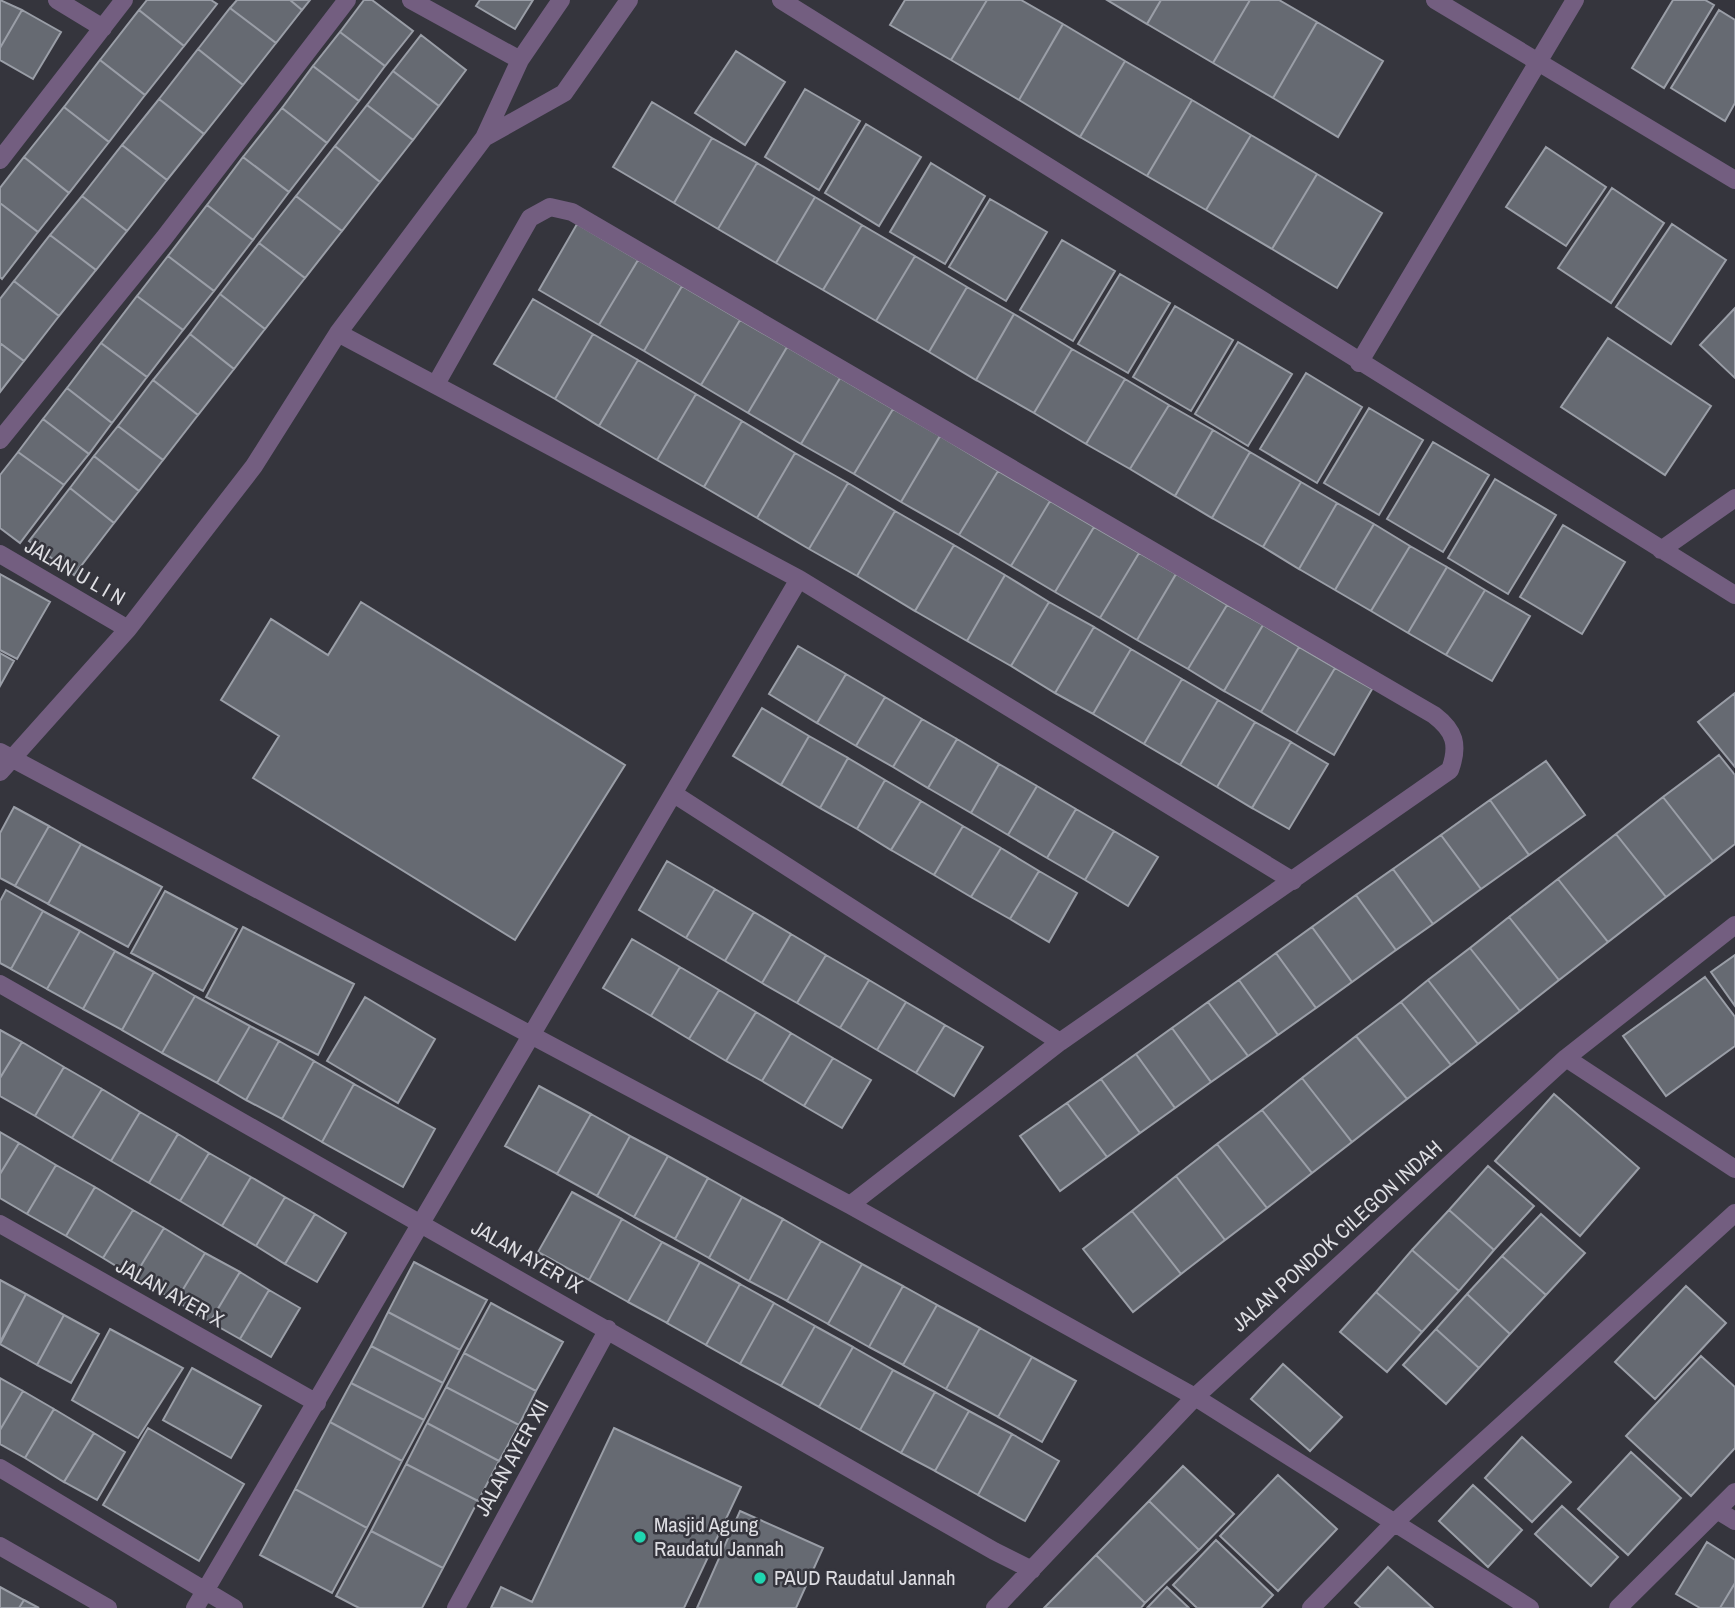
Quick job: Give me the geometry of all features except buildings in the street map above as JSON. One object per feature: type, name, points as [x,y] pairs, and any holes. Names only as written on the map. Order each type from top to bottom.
[{"type":"street","points":[[57,0],[103,28]]},
{"type":"street","points":[[3,150],[124,0]]},
{"type":"street","points":[[0,440],[164,238],[347,0]]},
{"type":"street","points":[[411,0],[520,60]]},
{"type":"street","points":[[561,0],[520,60],[484,138],[338,333],[254,466],[128,629],[4,761],[533,1036],[850,1205],[1195,1397],[1530,1608]]},
{"type":"street","points":[[484,138],[564,93],[629,0]]},
{"type":"street","points":[[781,0],[1359,363],[1735,595]]},
{"type":"street","points":[[1435,0],[1540,60],[1735,180]]},
{"type":"street","points":[[1359,363],[1575,0]]},
{"type":"street","points":[[436,384],[530,219],[550,208],[572,212],[1422,708],[1450,727],[1456,742],[1450,770],[1060,1042],[850,1205]]},
{"type":"street","points":[[338,333],[799,579],[1293,881]]},
{"type":"street","points":[[1661,550],[1735,498]]},
{"type":"street","name":"JALAN U L I N","points":[[0,554],[128,629]]},
{"type":"street","points":[[195,1608],[799,579]]},
{"type":"street","points":[[674,794],[1060,1042]]},
{"type":"street","name":"JALAN PONDOK CILEGON INDAH","points":[[995,1608],[1195,1397],[1566,1058],[1735,925]]},
{"type":"street","name":"JALAN AYER IX","points":[[0,985],[421,1222],[993,1551],[1032,1570]]},
{"type":"street","points":[[1566,1058],[1735,1169]]},
{"type":"street","points":[[1311,1608],[1394,1523],[1735,1213]]},
{"type":"street","name":"JALAN AYER X","points":[[0,1224],[317,1403]]},
{"type":"street","name":"JALAN AYER XII","points":[[456,1608],[608,1329]]},
{"type":"street","points":[[0,1468],[234,1608]]},
{"type":"street","points":[[1618,1608],[1735,1492]]},
{"type":"street","points":[[1717,1510],[1735,1521]]},
{"type":"street","points":[[0,1546],[108,1608]]},
{"type":"place","name":"Masjid Agung Raudatul Jannah","points":[[640,1537]]},
{"type":"place","name":"PAUD Raudatul Jannah","points":[[760,1578]]}]
